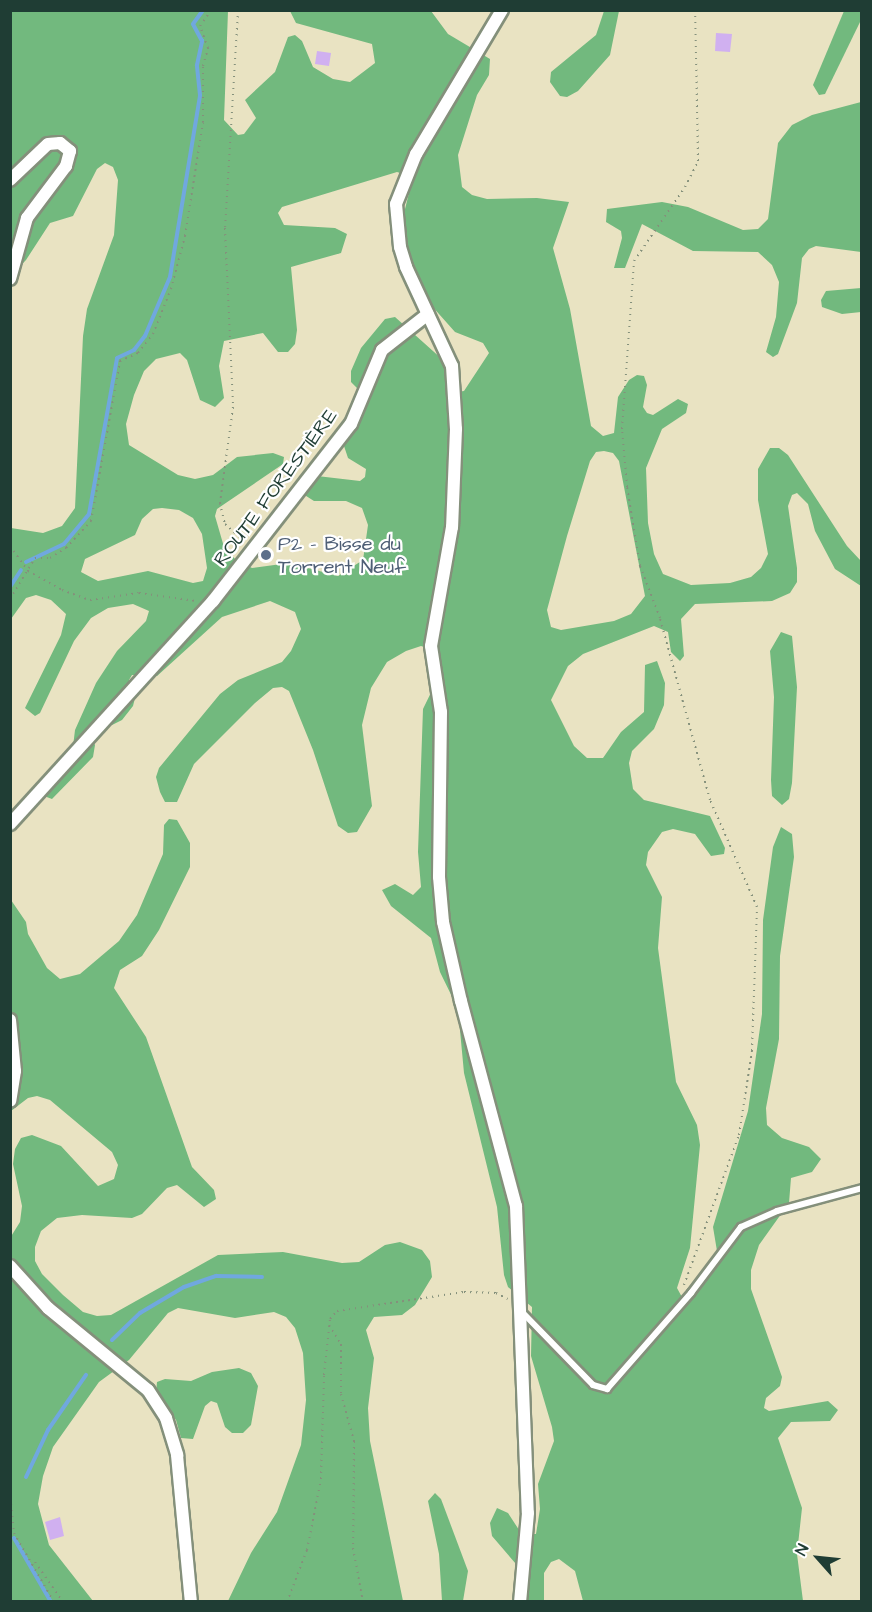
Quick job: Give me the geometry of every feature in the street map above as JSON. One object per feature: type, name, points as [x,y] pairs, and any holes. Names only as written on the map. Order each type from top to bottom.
[{"type":"street","points":[[502,10],[416,154],[396,204],[400,247],[452,366],[456,429],[452,527],[431,646],[441,712],[439,877],[443,922],[481,1076],[514,1186],[523,1313],[528,1513],[520,1602]]},
{"type":"street","points":[[10,180],[48,144],[58,142],[70,151],[66,166],[27,219],[10,279]]},
{"type":"street","name":"ROUTE FORESTIÈRE","points":[[10,824],[213,601],[351,424],[382,350],[428,314]]},
{"type":"street","points":[[10,1020],[15,1071],[10,1101]]},
{"type":"street","points":[[10,1266],[48,1308],[148,1390],[166,1418],[177,1455],[191,1602]]},
{"type":"lane","points":[[523,1313],[593,1385],[607,1389],[616,1383],[745,1225],[786,1208],[861,1188]]},
{"type":"path","points":[[10,599],[35,558],[50,558],[66,548],[91,521],[120,361],[138,353],[153,334],[179,265],[203,122],[203,66],[208,48],[200,26],[211,10]]},
{"type":"path","points":[[238,10],[238,64],[225,228],[232,407],[220,510],[231,533],[256,546]]},
{"type":"path","points":[[688,1296],[686,1280],[703,1243],[736,1143],[744,1103],[752,1040],[757,907],[710,800],[660,618],[640,566],[628,496],[622,429],[634,261],[685,187],[698,160],[695,10]]},
{"type":"path","points":[[10,546],[28,571],[62,590],[90,600],[140,593],[165,594],[176,600],[213,601]]},
{"type":"path","points":[[287,1602],[307,1550],[321,1479],[329,1325],[337,1311],[464,1292],[505,1297],[523,1313]]},
{"type":"path","points":[[329,1325],[340,1344],[341,1394],[354,1441],[353,1548],[363,1602]]},
{"type":"path","points":[[11,1493],[14,1533],[54,1602]]},
{"type":"path","points":[[32,1561],[44,1570],[63,1602]]},
{"type":"green space","points":[[11,11],[228,11],[224,120],[238,135],[244,134],[256,118],[245,100],[275,72],[288,37],[295,35],[302,41],[313,67],[333,79],[350,82],[375,63],[372,44],[296,23],[290,11],[431,11],[448,34],[490,59],[489,75],[477,95],[458,155],[462,187],[472,195],[487,199],[537,198],[569,202],[553,248],[570,309],[591,426],[603,436],[614,433],[618,397],[629,380],[637,375],[644,376],[647,385],[643,407],[647,413],[653,415],[678,399],[688,404],[686,413],[662,429],[646,468],[648,523],[654,554],[663,574],[691,585],[730,583],[751,577],[761,568],[768,554],[758,500],[758,469],[770,448],[779,448],[788,455],[847,546],[861,561],[861,586],[835,569],[815,531],[808,504],[797,493],[792,495],[788,506],[797,582],[790,593],[772,601],[695,604],[681,619],[684,656],[680,661],[671,652],[668,632],[654,626],[583,654],[568,666],[551,700],[574,746],[587,758],[603,758],[621,732],[644,712],[645,665],[657,661],[665,683],[664,705],[654,729],[632,751],[629,763],[633,789],[644,800],[710,816],[725,848],[724,854],[711,856],[695,834],[673,829],[662,832],[648,852],[646,865],[662,897],[658,948],[676,1082],[697,1125],[700,1145],[690,1248],[677,1288],[683,1299],[697,1290],[719,1263],[713,1227],[748,1111],[762,1014],[763,920],[773,847],[781,827],[792,834],[794,857],[780,956],[779,1039],[766,1108],[767,1125],[782,1138],[809,1147],[821,1159],[812,1172],[791,1178],[789,1203],[759,1245],[751,1270],[751,1289],[782,1377],[780,1386],[766,1398],[764,1408],[769,1411],[828,1401],[838,1410],[830,1421],[791,1422],[778,1438],[802,1508],[797,1554],[803,1601],[583,1601],[575,1571],[559,1559],[551,1562],[544,1573],[544,1601],[528,1601],[528,1578],[492,1536],[490,1523],[497,1508],[508,1513],[521,1533],[536,1534],[540,1509],[538,1484],[554,1441],[531,1356],[532,1307],[508,1287],[504,1275],[497,1207],[464,1073],[458,1009],[440,972],[431,938],[391,906],[382,890],[395,884],[413,895],[421,887],[418,852],[423,709],[441,672],[439,652],[421,646],[406,651],[387,662],[371,688],[362,725],[372,806],[357,832],[348,833],[338,826],[313,750],[289,691],[282,687],[273,688],[255,703],[194,764],[177,802],[165,802],[160,792],[156,777],[159,768],[220,694],[238,680],[282,662],[291,651],[301,629],[295,612],[270,601],[222,617],[157,676],[132,675],[129,680],[136,694],[133,706],[122,720],[112,725],[95,721],[89,726],[87,731],[95,745],[93,757],[52,799],[44,796],[71,763],[75,730],[96,683],[117,651],[146,621],[149,611],[133,604],[108,608],[91,618],[74,641],[40,713],[35,716],[25,708],[61,635],[66,614],[51,600],[36,595],[26,598],[11,619],[11,528],[43,533],[62,526],[75,508],[83,336],[87,309],[114,235],[118,180],[113,167],[105,163],[97,169],[73,216],[50,223],[26,260],[11,276]],"holes":[[[397,172],[413,177],[403,217],[409,260],[419,282],[431,305],[455,332],[483,343],[489,353],[464,391],[450,393],[443,360],[395,317],[385,319],[361,348],[351,371],[351,382],[361,392],[366,408],[343,443],[348,458],[366,469],[365,477],[360,481],[317,476],[303,494],[314,501],[346,501],[362,508],[368,525],[363,560],[338,576],[289,563],[252,568],[236,560],[224,547],[215,516],[217,509],[283,464],[284,457],[273,453],[237,457],[213,475],[195,479],[178,475],[129,445],[126,424],[134,395],[144,371],[156,359],[180,353],[187,360],[200,400],[215,407],[224,398],[219,366],[224,341],[263,333],[278,352],[288,352],[295,344],[297,330],[291,267],[341,253],[347,234],[335,228],[284,225],[278,213],[282,207]],[[596,452],[613,453],[619,461],[645,596],[631,614],[614,621],[561,630],[551,627],[547,610],[590,461]],[[153,509],[179,510],[193,518],[202,534],[207,568],[203,581],[193,583],[148,571],[98,581],[81,572],[85,559],[135,535],[142,519]]]},
{"type":"green space","points":[[604,11],[619,11],[610,55],[578,91],[567,97],[560,96],[550,82],[551,72],[596,35]]},
{"type":"green space","points":[[844,11],[861,11],[861,20],[825,94],[819,95],[813,85]]},
{"type":"green space","points":[[861,102],[861,252],[816,246],[809,249],[802,258],[797,303],[778,354],[773,357],[766,352],[776,317],[779,282],[772,265],[758,252],[693,251],[642,224],[625,268],[614,268],[622,238],[621,231],[606,222],[607,209],[662,202],[688,207],[743,230],[758,229],[768,219],[778,143],[792,125],[812,115]]},
{"type":"green space","points":[[861,288],[861,312],[842,314],[822,307],[821,300],[826,291]]},
{"type":"green space","points":[[781,632],[792,636],[797,687],[792,783],[789,799],[782,805],[772,796],[774,697],[770,651]]},
{"type":"green space","points":[[169,819],[177,820],[190,843],[190,867],[159,930],[142,956],[120,970],[114,988],[146,1037],[192,1167],[214,1190],[216,1199],[204,1207],[177,1185],[167,1188],[142,1214],[132,1218],[82,1215],[57,1218],[41,1231],[35,1247],[35,1261],[42,1274],[63,1295],[83,1312],[97,1316],[111,1315],[218,1255],[283,1252],[342,1263],[359,1262],[385,1245],[400,1242],[422,1250],[430,1261],[432,1277],[415,1305],[402,1315],[374,1317],[366,1330],[374,1358],[368,1408],[370,1441],[403,1601],[228,1601],[251,1553],[277,1512],[301,1445],[306,1400],[303,1353],[295,1328],[286,1317],[274,1312],[235,1318],[178,1308],[168,1313],[129,1360],[99,1382],[53,1447],[43,1476],[38,1504],[49,1545],[93,1601],[11,1601],[10,1238],[20,1222],[22,1206],[13,1164],[15,1149],[21,1138],[32,1135],[61,1146],[98,1186],[114,1179],[118,1165],[112,1152],[50,1100],[37,1096],[28,1098],[11,1111],[11,900],[26,922],[28,934],[47,968],[60,979],[80,974],[119,941],[137,915],[163,854],[164,825]]},
{"type":"green space","points":[[239,1368],[251,1373],[258,1386],[251,1425],[243,1433],[232,1433],[225,1427],[217,1403],[211,1401],[205,1406],[193,1439],[181,1438],[176,1420],[156,1393],[157,1382],[165,1379],[191,1381],[212,1372]]},
{"type":"green space","points":[[435,1493],[441,1499],[468,1571],[463,1601],[442,1601],[439,1554],[428,1501]]},
{"type":"building","points":[[716,33],[732,34],[730,52],[715,51]]},
{"type":"building","points":[[317,51],[331,53],[329,66],[315,64]]},
{"type":"building","points":[[60,1517],[64,1536],[50,1540],[45,1522]]},
{"type":"waterway","points":[[26,562],[64,544],[89,514],[117,358],[134,350],[145,336],[170,277],[200,95],[197,65],[202,41],[193,24],[203,10]]},
{"type":"waterway","points":[[10,587],[21,570]]},
{"type":"waterway","points":[[112,1340],[140,1313],[184,1287],[216,1276],[262,1277]]},
{"type":"waterway","points":[[26,1477],[48,1430],[86,1375]]},
{"type":"waterway","points":[[14,1538],[51,1602]]},
{"type":"place","name":"P2 - Bisse du Torrent Neuf","points":[[266,555]]}]
